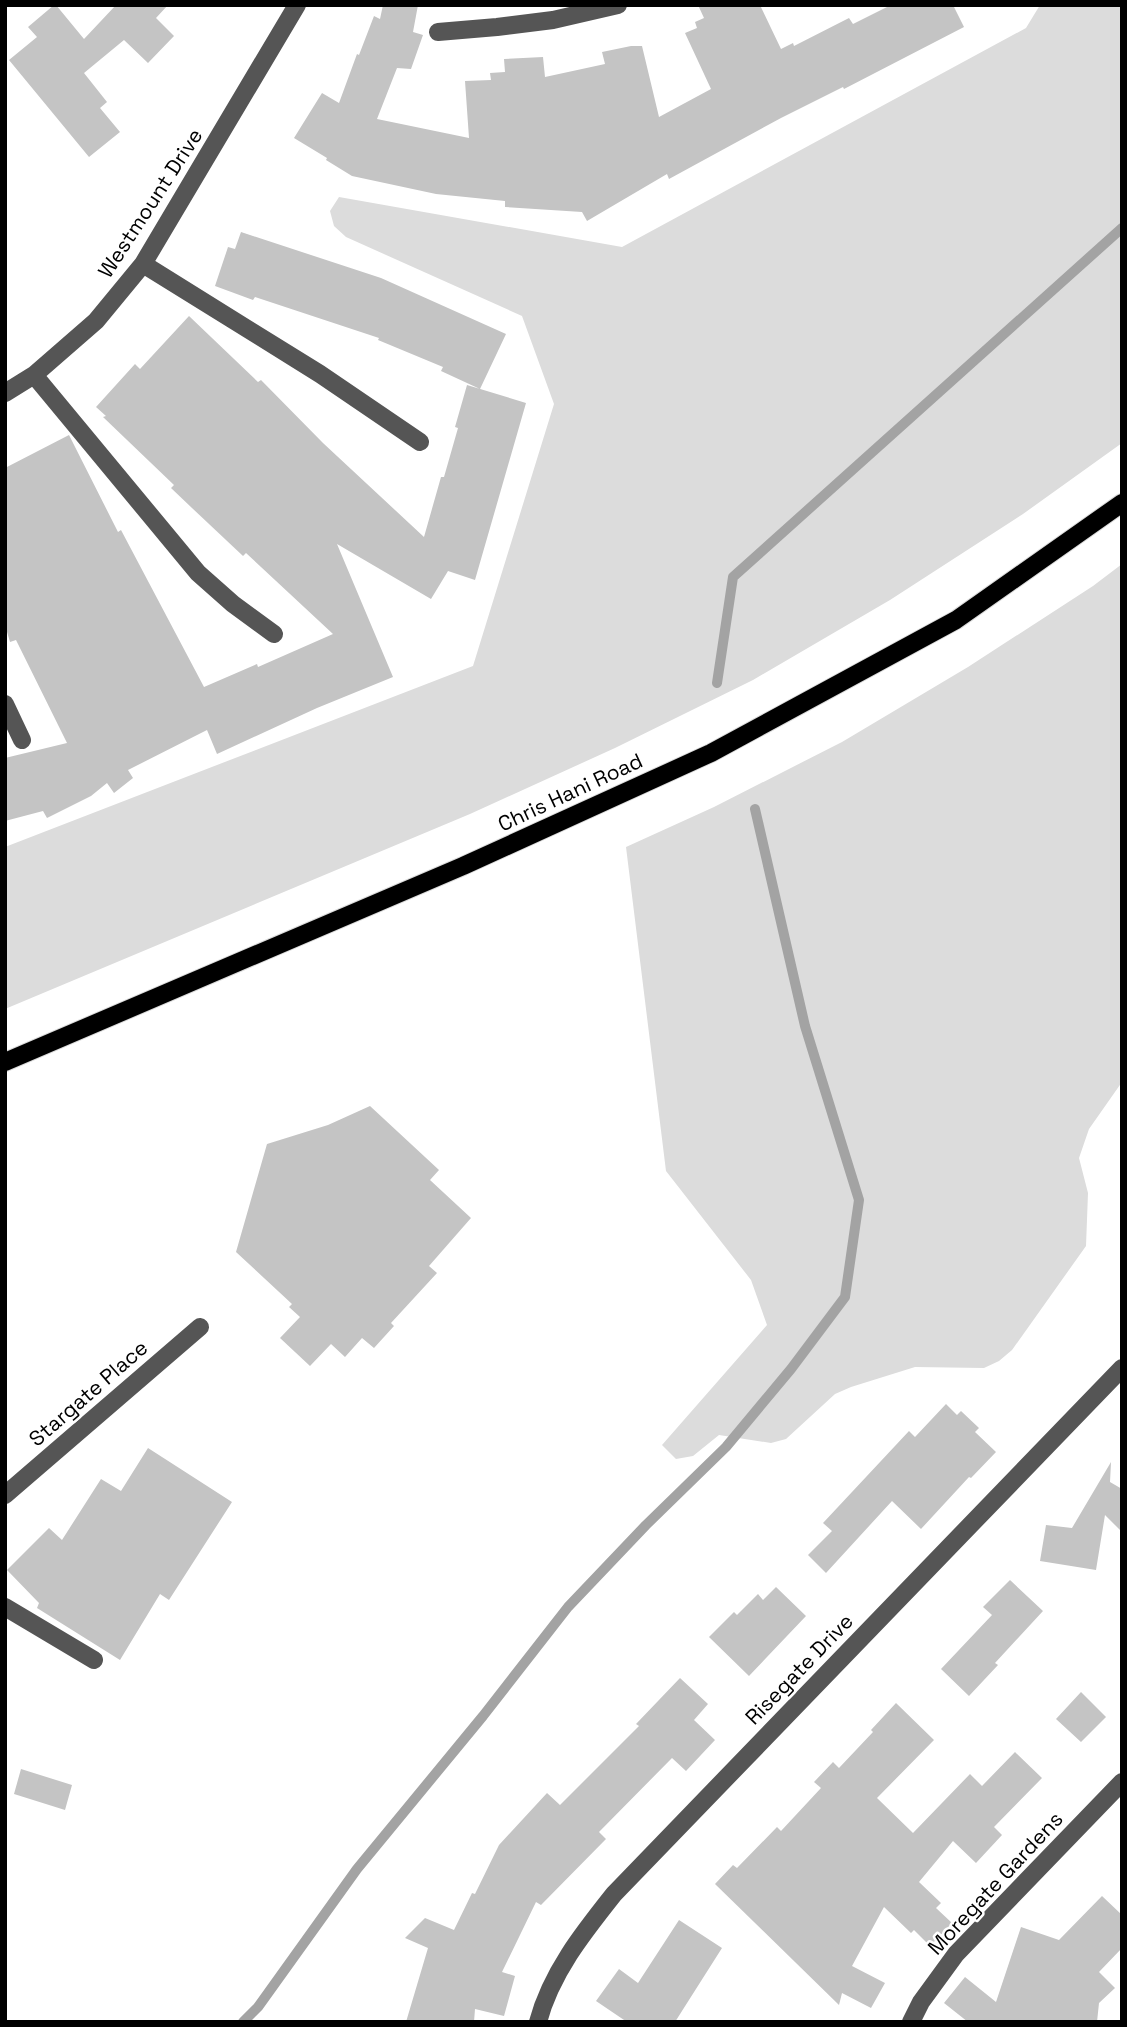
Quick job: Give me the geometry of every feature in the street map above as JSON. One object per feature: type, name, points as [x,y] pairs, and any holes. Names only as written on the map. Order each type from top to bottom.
[{"type":"main road","name":"Chris Hani Road","points":[[5,1062],[463,866],[711,752],[956,620],[1122,503]]},
{"type":"street","name":"Westmount Drive","points":[[5,393],[34,375],[96,321],[143,264],[297,5]]},
{"type":"street","points":[[438,32],[553,20],[618,5]]},
{"type":"street","points":[[143,264],[320,374],[420,442]]},
{"type":"street","points":[[34,375],[198,573],[233,604],[274,634]]},
{"type":"street","points":[[5,704],[23,740]]},
{"type":"street","name":"Stargate Place","points":[[5,1495],[200,1327]]},
{"type":"street","name":"Risegate Drive","points":[[538,2022],[542,2006],[573,1945],[614,1894],[1122,1368]]},
{"type":"street","points":[[5,1607],[94,1660]]},
{"type":"street","name":"Moregate Gardens","points":[[911,2022],[920,2002],[956,1954],[1122,1782]]},
{"type":"shaded area","points":[[1040,5],[1122,5],[1122,443],[1023,514],[890,600],[753,680],[615,748],[470,814],[5,1009],[5,847],[473,666],[554,404],[522,316],[346,237],[334,226],[330,211],[339,197],[622,247],[1026,28]]},
{"type":"shaded area","points":[[1122,564],[1122,1082],[1089,1129],[1079,1158],[1088,1193],[1086,1246],[1012,1350],[999,1361],[984,1368],[915,1367],[835,1394],[786,1439],[771,1443],[719,1435],[693,1456],[676,1459],[662,1445],[767,1325],[751,1280],[666,1171],[626,847],[714,807],[842,742],[968,667],[1093,586]]},
{"type":"building","points":[[54,5],[84,39],[116,5],[168,5],[156,18],[174,36],[148,63],[124,40],[84,73],[107,102],[100,108],[120,132],[89,157],[9,60],[37,37],[28,27]]},
{"type":"building","points":[[383,5],[418,5],[413,32],[423,35],[411,69],[397,68],[377,119],[469,138],[465,81],[491,80],[490,73],[505,72],[504,59],[543,57],[545,77],[605,64],[602,52],[642,46],[659,117],[711,89],[685,33],[697,28],[695,22],[704,18],[698,5],[760,5],[781,49],[793,43],[794,46],[849,18],[853,24],[891,5],[953,5],[964,27],[781,118],[669,179],[667,174],[587,221],[582,212],[505,207],[505,201],[436,194],[352,176],[294,138],[322,93],[339,103],[374,16],[380,19]]},
{"type":"building","points":[[241,232],[381,278],[506,334],[480,389],[441,371],[443,367],[378,340],[379,338],[215,286],[228,247],[235,249]]},
{"type":"building","points":[[189,316],[258,382],[261,380],[323,443],[424,537],[458,428],[455,427],[467,385],[526,403],[475,580],[448,571],[431,599],[337,544],[393,677],[217,754],[207,730],[128,770],[133,778],[114,793],[107,783],[91,796],[47,818],[43,811],[5,821],[5,758],[67,743],[16,640],[10,642],[5,625],[5,468],[69,435],[118,532],[121,530],[204,687],[333,634],[246,553],[243,556],[171,488],[174,485],[103,417],[106,416],[96,407],[135,364],[140,369]]},
{"type":"building","points":[[370,1106],[439,1170],[430,1180],[471,1218],[429,1266],[437,1273],[391,1323],[394,1326],[374,1348],[362,1338],[345,1357],[331,1344],[310,1366],[280,1338],[300,1317],[289,1307],[292,1304],[236,1252],[267,1144],[328,1125]]},
{"type":"building","points":[[946,1404],[957,1415],[961,1411],[979,1428],[975,1432],[996,1452],[921,1529],[892,1501],[826,1573],[808,1555],[832,1531],[823,1523],[909,1431],[915,1437]]},
{"type":"building","points":[[148,1448],[232,1502],[169,1600],[160,1594],[120,1660],[37,1608],[39,1603],[7,1570],[49,1528],[62,1540],[101,1479],[121,1491]]},
{"type":"building","points":[[1111,1462],[1110,1482],[1122,1489],[1122,1532],[1105,1515],[1096,1570],[1040,1561],[1046,1525],[1072,1528]]},
{"type":"building","points":[[1010,1580],[1043,1611],[969,1696],[941,1669],[992,1615],[983,1607]]},
{"type":"building","points":[[776,1587],[806,1616],[749,1676],[709,1637],[734,1612],[737,1615],[758,1594],[763,1600]]},
{"type":"building","points":[[680,1678],[708,1704],[694,1720],[715,1740],[686,1771],[672,1758],[599,1832],[606,1839],[541,1905],[536,1902],[502,1972],[515,1976],[504,2016],[475,2009],[474,2022],[406,2022],[428,1948],[405,1938],[425,1918],[454,1930],[499,1845],[547,1793],[560,1805],[639,1726],[636,1724]]},
{"type":"building","points":[[1081,1692],[1106,1717],[1081,1742],[1056,1719]]},
{"type":"building","points":[[896,1703],[934,1740],[877,1798],[913,1833],[970,1774],[982,1786],[1015,1752],[1042,1778],[994,1827],[1002,1835],[976,1863],[953,1841],[919,1882],[941,1903],[936,1908],[952,1923],[930,1946],[914,1930],[911,1933],[884,1907],[852,1966],[885,1983],[871,2008],[842,1993],[839,2005],[715,1884],[733,1865],[737,1868],[777,1827],[781,1831],[821,1788],[814,1782],[833,1762],[839,1768]]},
{"type":"building","points":[[21,1769],[72,1785],[65,1810],[14,1794]]},
{"type":"building","points":[[1102,1896],[1122,1915],[1122,1948],[1099,1972],[1115,1988],[1099,2003],[1097,2022],[968,2022],[944,2003],[965,1977],[996,2002],[1021,1927],[1059,1940]]},
{"type":"building","points":[[679,1920],[722,1948],[675,2022],[627,2022],[596,2001],[619,1969],[638,1983]]},
{"type":"waterway","points":[[717,683],[733,577],[1122,228]]},
{"type":"waterway","points":[[243,2022],[258,2007],[357,1869],[483,1716],[568,1607],[646,1525],[726,1447],[791,1369],[845,1297],[859,1200],[805,1026],[755,809]]}]
